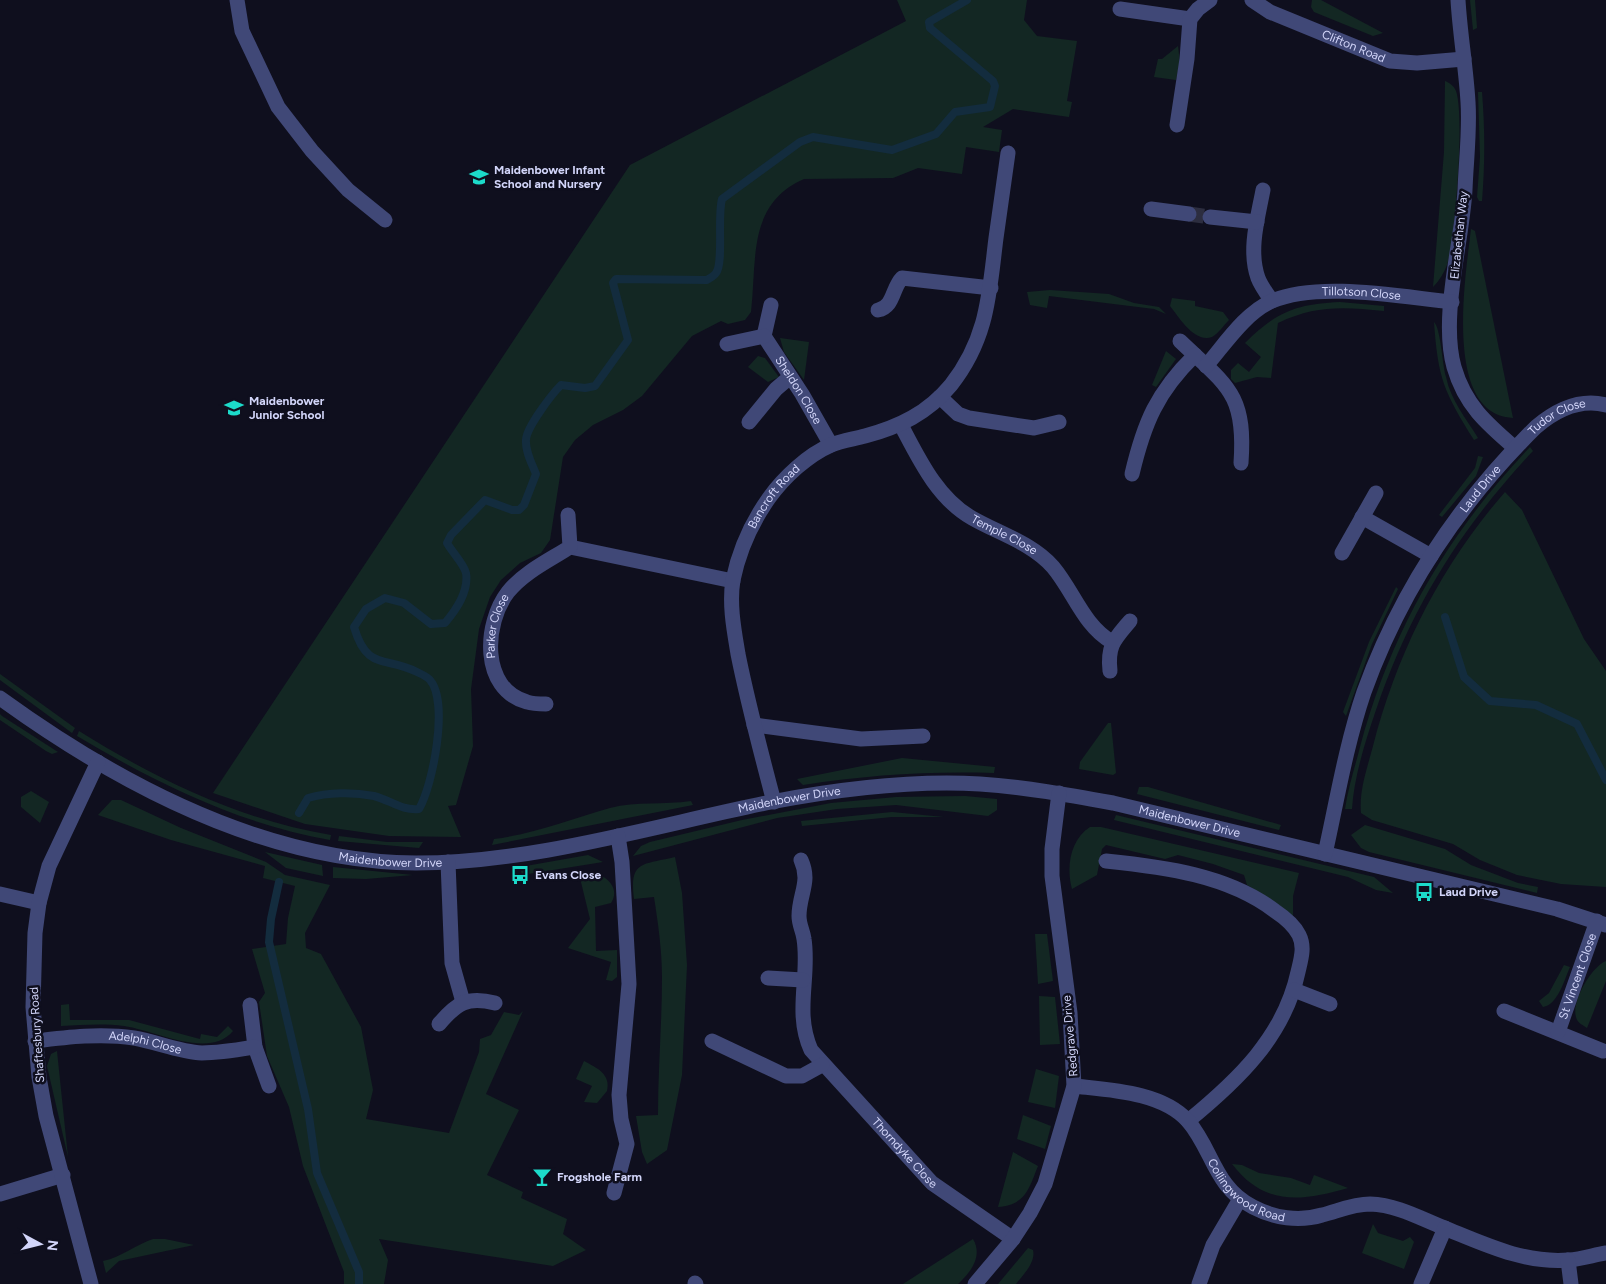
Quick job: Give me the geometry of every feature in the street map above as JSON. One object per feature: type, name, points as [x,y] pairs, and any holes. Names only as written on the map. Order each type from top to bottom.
[{"type":"street","points":[[237,0],[242,31],[278,107],[312,151],[348,190],[385,220]]},
{"type":"street","points":[[1177,125],[1190,19],[1198,9],[1210,0]]},
{"type":"street","name":"Clifton Road","points":[[1252,0],[1270,12],[1305,28],[1390,61],[1417,63],[1464,59]]},
{"type":"street","name":"Elizabethan Way","points":[[1458,0],[1468,104],[1465,193],[1452,302],[1451,347],[1460,384],[1470,404],[1482,420],[1515,448]]},
{"type":"street","points":[[1120,8],[1190,19]]},
{"type":"street","name":"Bancroft Road","points":[[774,802],[754,725],[733,622],[733,581],[749,533],[761,509],[775,489],[792,472],[831,445],[901,425],[924,412],[951,384],[974,347],[984,323],[992,288],[996,240],[1008,153]]},
{"type":"street","points":[[1263,190],[1257,222],[1255,266],[1258,280],[1272,301]]},
{"type":"street","points":[[1151,209],[1189,214]]},
{"type":"street","points":[[1210,217],[1257,222]]},
{"type":"street","points":[[878,310],[884,309],[889,304],[902,278],[992,288]]},
{"type":"street","name":"Tillotson Close","points":[[1206,366],[1244,323],[1272,301],[1292,296],[1335,292],[1452,302]]},
{"type":"street","points":[[726,344],[764,336],[771,305]]},
{"type":"street","name":"Sheldon Close","points":[[764,336],[831,445]]},
{"type":"street","points":[[1180,341],[1226,384],[1233,396],[1241,424],[1241,463]]},
{"type":"street","points":[[1132,474],[1144,432],[1160,394],[1195,355]]},
{"type":"street","points":[[749,422],[776,389],[790,377]]},
{"type":"street","points":[[940,397],[958,414],[970,418],[1034,428],[1059,422]]},
{"type":"street","name":"Tudor Close","points":[[1515,448],[1536,427],[1561,410],[1583,404],[1606,405]]},
{"type":"street","name":"Temple Close","points":[[901,425],[929,475],[954,506],[971,518],[1035,551],[1053,567],[1094,628],[1112,642]]},
{"type":"street","name":"Laud Drive","points":[[1325,854],[1352,736],[1364,693],[1395,620],[1431,556],[1468,501],[1515,448]]},
{"type":"street","points":[[1342,552],[1376,493]]},
{"type":"street","points":[[568,515],[570,547],[733,581]]},
{"type":"street","points":[[1362,517],[1431,556]]},
{"type":"street","name":"Parker Close","points":[[546,704],[526,702],[503,686],[492,667],[492,634],[497,611],[508,592],[521,580],[570,547]]},
{"type":"street","points":[[1110,671],[1108,656],[1112,642],[1130,621]]},
{"type":"street","name":"Maidenbower Drive","points":[[0,698],[98,762],[189,810],[274,842],[301,849],[377,860],[448,862],[525,853],[618,836],[774,802],[866,789],[933,783],[981,784],[1059,793],[1113,803],[1557,909],[1601,923]]},
{"type":"street","points":[[754,725],[861,739],[923,736]]},
{"type":"street","name":"Shaftesbury Road","points":[[92,1284],[46,1116],[35,1041],[33,976],[39,903],[50,866],[98,762]]},
{"type":"street","name":"Redgrave Drive","points":[[975,1284],[1013,1239],[1030,1214],[1044,1184],[1074,1086],[1070,1013],[1052,876],[1052,849],[1059,793]]},
{"type":"street","points":[[614,1193],[627,1144],[621,1119],[619,1095],[629,984],[622,862],[618,836]]},
{"type":"street","points":[[768,978],[803,980],[804,939],[799,915],[806,871],[800,860]]},
{"type":"street","points":[[1106,861],[1166,868],[1240,888],[1287,919],[1299,934],[1303,948],[1294,990],[1280,1021],[1254,1061],[1216,1098],[1188,1121]]},
{"type":"street","points":[[448,862],[452,962],[463,1002]]},
{"type":"street","points":[[0,894],[39,903]]},
{"type":"street","name":"St Vincent Close","points":[[1558,1032],[1601,923]]},
{"type":"street","name":"Thorndyke Close","points":[[803,980],[804,1027],[811,1050],[822,1064],[858,1099],[932,1182],[1013,1239]]},
{"type":"street","points":[[1294,990],[1330,1004]]},
{"type":"street","points":[[439,1024],[463,1002],[476,1000],[494,1003]]},
{"type":"street","points":[[250,1005],[255,1047],[269,1086]]},
{"type":"street","name":"St Vincent Close","points":[[1504,1011],[1603,1051]]},
{"type":"street","name":"Adelphi Close","points":[[35,1041],[110,1036],[134,1038],[200,1053],[223,1052],[255,1047]]},
{"type":"street","points":[[712,1041],[786,1076],[802,1076],[822,1064]]},
{"type":"street","name":"Collingwood Road","points":[[1074,1086],[1104,1089],[1152,1100],[1173,1109],[1188,1121],[1228,1189],[1240,1199],[1265,1213],[1284,1218],[1303,1219],[1369,1204],[1391,1206],[1502,1251],[1527,1257],[1568,1260],[1606,1253]]},
{"type":"street","points":[[0,1194],[63,1175]]},
{"type":"street","points":[[1199,1284],[1213,1245],[1240,1199]]},
{"type":"street","points":[[1421,1284],[1445,1228]]},
{"type":"street","points":[[1568,1260],[1570,1284]]},
{"type":"green space","points":[[897,0],[1027,0],[1024,20],[1037,36],[1077,41],[1067,101],[1072,102],[1069,117],[1013,109],[983,127],[1002,130],[999,152],[966,147],[962,174],[918,168],[893,178],[804,179],[786,190],[773,203],[764,218],[758,235],[751,312],[745,320],[728,324],[721,321],[692,336],[642,396],[623,410],[593,425],[575,440],[563,457],[550,540],[541,553],[520,563],[501,580],[490,597],[479,629],[471,689],[473,746],[456,805],[448,806],[461,837],[389,836],[305,824],[213,793],[630,165],[906,21]]},
{"type":"green space","points":[[1312,0],[1321,0],[1383,33],[1373,36],[1314,12],[1311,7]]},
{"type":"green space","points":[[1470,0],[1475,0],[1477,28],[1473,30]]},
{"type":"green space","points":[[1178,46],[1180,62],[1176,80],[1154,77],[1158,59],[1162,59]]},
{"type":"green space","points":[[1445,81],[1455,89],[1459,105],[1458,178],[1453,230],[1447,265],[1433,287],[1444,152]]},
{"type":"green space","points":[[1478,92],[1482,92],[1484,119],[1482,201],[1479,201],[1477,197],[1480,157]]},
{"type":"green space","points":[[1471,229],[1475,231],[1513,418],[1491,411],[1476,393],[1467,368],[1463,307]]},
{"type":"green space","points":[[1050,290],[1109,294],[1134,303],[1159,307],[1166,314],[1154,309],[1049,296],[1047,308],[1030,305],[1027,292]]},
{"type":"green space","points":[[1172,298],[1195,301],[1195,306],[1223,312],[1229,320],[1212,337],[1205,338],[1199,336],[1182,322],[1170,306]]},
{"type":"green space","points":[[1340,302],[1384,306],[1384,311],[1342,308],[1317,310],[1278,323],[1271,378],[1257,377],[1235,383],[1231,379],[1231,370],[1238,363],[1249,372],[1261,357],[1245,343],[1267,324],[1277,317],[1299,308]]},
{"type":"green space","points":[[1434,322],[1438,332],[1448,386],[1455,402],[1478,438],[1474,440],[1449,397],[1444,384],[1438,358]]},
{"type":"green space","points":[[780,338],[809,342],[804,380],[784,352]]},
{"type":"green space","points":[[1166,351],[1176,359],[1156,387],[1152,385]]},
{"type":"green space","points":[[758,356],[765,358],[779,377],[768,382],[748,367]]},
{"type":"green space","points":[[1530,447],[1533,451],[1482,510],[1440,572],[1422,604],[1405,638],[1376,710],[1364,747],[1352,809],[1345,809],[1373,704],[1388,663],[1425,586],[1473,514]]},
{"type":"green space","points":[[1478,456],[1483,457],[1476,476],[1442,517],[1439,515],[1475,468]]},
{"type":"green space","points":[[1505,492],[1522,510],[1584,639],[1606,671],[1606,887],[1561,884],[1517,875],[1480,860],[1453,844],[1372,820],[1361,813],[1362,788],[1366,771],[1383,711],[1408,644],[1441,580],[1482,520]]},
{"type":"green space","points":[[1396,587],[1398,589],[1372,644],[1346,716],[1343,712],[1369,642]]},
{"type":"green space","points":[[0,674],[75,728],[72,733],[0,680]]},
{"type":"green space","points":[[0,714],[58,752],[52,754],[46,751],[0,720]]},
{"type":"green space","points":[[1108,723],[1111,723],[1116,773],[1113,775],[1079,769],[1080,762]]},
{"type":"green space","points":[[79,731],[138,765],[200,795],[264,819],[331,835],[330,840],[263,824],[199,800],[137,770],[77,736]]},
{"type":"green space","points":[[902,758],[995,767],[994,773],[898,774],[803,785],[797,779]]},
{"type":"green space","points":[[1139,787],[1148,787],[1281,825],[1279,830],[1137,794]]},
{"type":"green space","points":[[31,791],[49,802],[40,823],[21,807],[21,797]]},
{"type":"green space","points":[[965,796],[997,799],[997,810],[988,816],[896,805],[837,809],[777,818],[633,856],[641,846],[650,842],[742,820],[831,803],[896,797]]},
{"type":"green space","points":[[112,800],[121,800],[181,828],[266,862],[285,875],[330,885],[305,933],[306,948],[321,954],[361,1027],[373,1090],[366,1119],[449,1133],[479,1052],[480,1039],[491,1035],[504,1012],[519,1015],[523,1011],[486,1094],[519,1110],[487,1175],[523,1192],[521,1198],[567,1219],[563,1234],[586,1250],[553,1266],[379,1239],[388,1260],[384,1284],[344,1284],[344,1272],[303,1166],[289,1107],[267,1056],[259,1002],[265,993],[252,949],[286,944],[288,918],[295,886],[263,878],[265,866],[171,840],[98,815]]},
{"type":"green space","points":[[691,801],[693,805],[492,845],[494,839],[538,830],[610,808]]},
{"type":"green space","points":[[892,812],[944,817],[892,817],[802,826],[801,821]]},
{"type":"green space","points":[[1116,815],[1374,877],[1393,893],[1376,890],[1348,877],[1114,820]]},
{"type":"green space","points":[[1365,825],[1445,849],[1471,865],[1518,883],[1538,887],[1537,893],[1369,852],[1361,848],[1351,835]]},
{"type":"green space","points":[[1090,827],[1101,827],[1299,873],[1293,896],[1293,916],[1285,913],[1264,895],[1247,885],[1244,875],[1213,864],[1178,855],[1165,859],[1106,845],[1102,849],[1097,875],[1072,889],[1069,872],[1071,855],[1078,839]]},
{"type":"green space","points":[[339,836],[387,842],[423,842],[419,848],[338,841]]},
{"type":"green space","points":[[265,852],[322,865],[323,876],[286,868]]},
{"type":"green space","points":[[588,855],[603,862],[522,875],[520,867]]},
{"type":"green space","points":[[675,857],[682,893],[687,965],[682,1075],[667,1150],[647,1164],[642,1152],[636,1116],[658,1115],[662,967],[654,897],[634,899],[633,886],[636,871],[641,866]]},
{"type":"green space","points":[[333,867],[413,875],[366,879],[333,878]]},
{"type":"green space","points":[[596,873],[609,881],[614,889],[611,903],[595,907],[596,951],[617,950],[617,977],[612,981],[606,980],[611,962],[568,948],[590,919],[580,878]]},
{"type":"green space","points":[[1035,934],[1047,934],[1053,981],[1038,984]]},
{"type":"green space","points":[[1606,961],[1606,981],[1587,1028],[1580,1024],[1575,1010],[1580,994],[1589,977],[1600,964]]},
{"type":"green space","points":[[1564,965],[1570,967],[1557,996],[1548,1005],[1543,1007],[1539,1001],[1549,993]]},
{"type":"green space","points":[[1039,996],[1055,997],[1060,1044],[1040,1045]]},
{"type":"green space","points":[[69,1004],[70,1020],[129,1020],[200,1039],[201,1034],[217,1037],[228,1026],[233,1031],[223,1039],[210,1043],[196,1043],[181,1041],[124,1026],[100,1024],[61,1026],[61,1005]]},
{"type":"green space","points":[[57,1051],[68,1157],[47,1066],[51,1054]]},
{"type":"green space","points":[[584,1061],[602,1072],[607,1080],[607,1091],[597,1103],[584,1102],[592,1086],[576,1079]]},
{"type":"green space","points":[[1036,1069],[1059,1076],[1055,1108],[1028,1102]]},
{"type":"green space","points":[[1023,1115],[1051,1126],[1045,1149],[1017,1139]]},
{"type":"green space","points":[[1013,1152],[1038,1166],[1029,1188],[1021,1199],[1007,1206],[998,1207]]},
{"type":"green space","points":[[1232,1164],[1242,1165],[1259,1173],[1291,1178],[1310,1185],[1314,1175],[1348,1188],[1315,1196],[1285,1197],[1271,1194],[1258,1188]]},
{"type":"green space","points":[[1373,1224],[1378,1233],[1403,1241],[1410,1237],[1414,1242],[1404,1269],[1362,1253]]},
{"type":"green space","points":[[153,1239],[165,1239],[194,1245],[119,1261],[106,1273],[103,1261],[116,1257]]},
{"type":"green space","points":[[973,1239],[976,1245],[976,1258],[971,1269],[958,1284],[903,1284]]},
{"type":"green space","points":[[1028,1248],[1033,1250],[1033,1259],[1016,1284],[998,1284]]},
{"type":"waterway","points":[[299,813],[308,798],[341,793],[374,796],[402,807],[419,809],[429,782],[437,744],[439,724],[436,691],[428,678],[406,667],[378,660],[371,656],[359,641],[354,627],[366,609],[385,598],[404,603],[431,624],[445,623],[461,600],[466,587],[466,573],[463,566],[447,543],[451,535],[485,500],[512,510],[519,510],[524,505],[536,474],[526,444],[527,435],[535,420],[561,385],[585,388],[595,386],[628,340],[613,283],[616,279],[707,280],[713,276],[716,273],[720,260],[722,199],[800,142],[813,137],[892,150],[936,134],[955,112],[990,107],[995,86],[993,81],[930,28],[929,22],[967,0]]},
{"type":"waterway","points":[[1445,617],[1464,677],[1490,701],[1536,705],[1577,724],[1606,780]]},
{"type":"waterway","points":[[279,882],[271,919],[269,942],[308,1109],[317,1173],[359,1272],[359,1284]]},
{"type":"tunnel","points":[[1189,214],[1210,217]]},
{"type":"place","name":"Maidenbower Infant School and Nursery","points":[[479,177]]},
{"type":"place","name":"Maidenbower Junior School","points":[[234,408]]},
{"type":"place","name":"Evans Close","points":[[520,875]]},
{"type":"place","name":"Laud Drive","points":[[1424,892]]},
{"type":"place","name":"Frogshole Farm","points":[[542,1177]]}]
